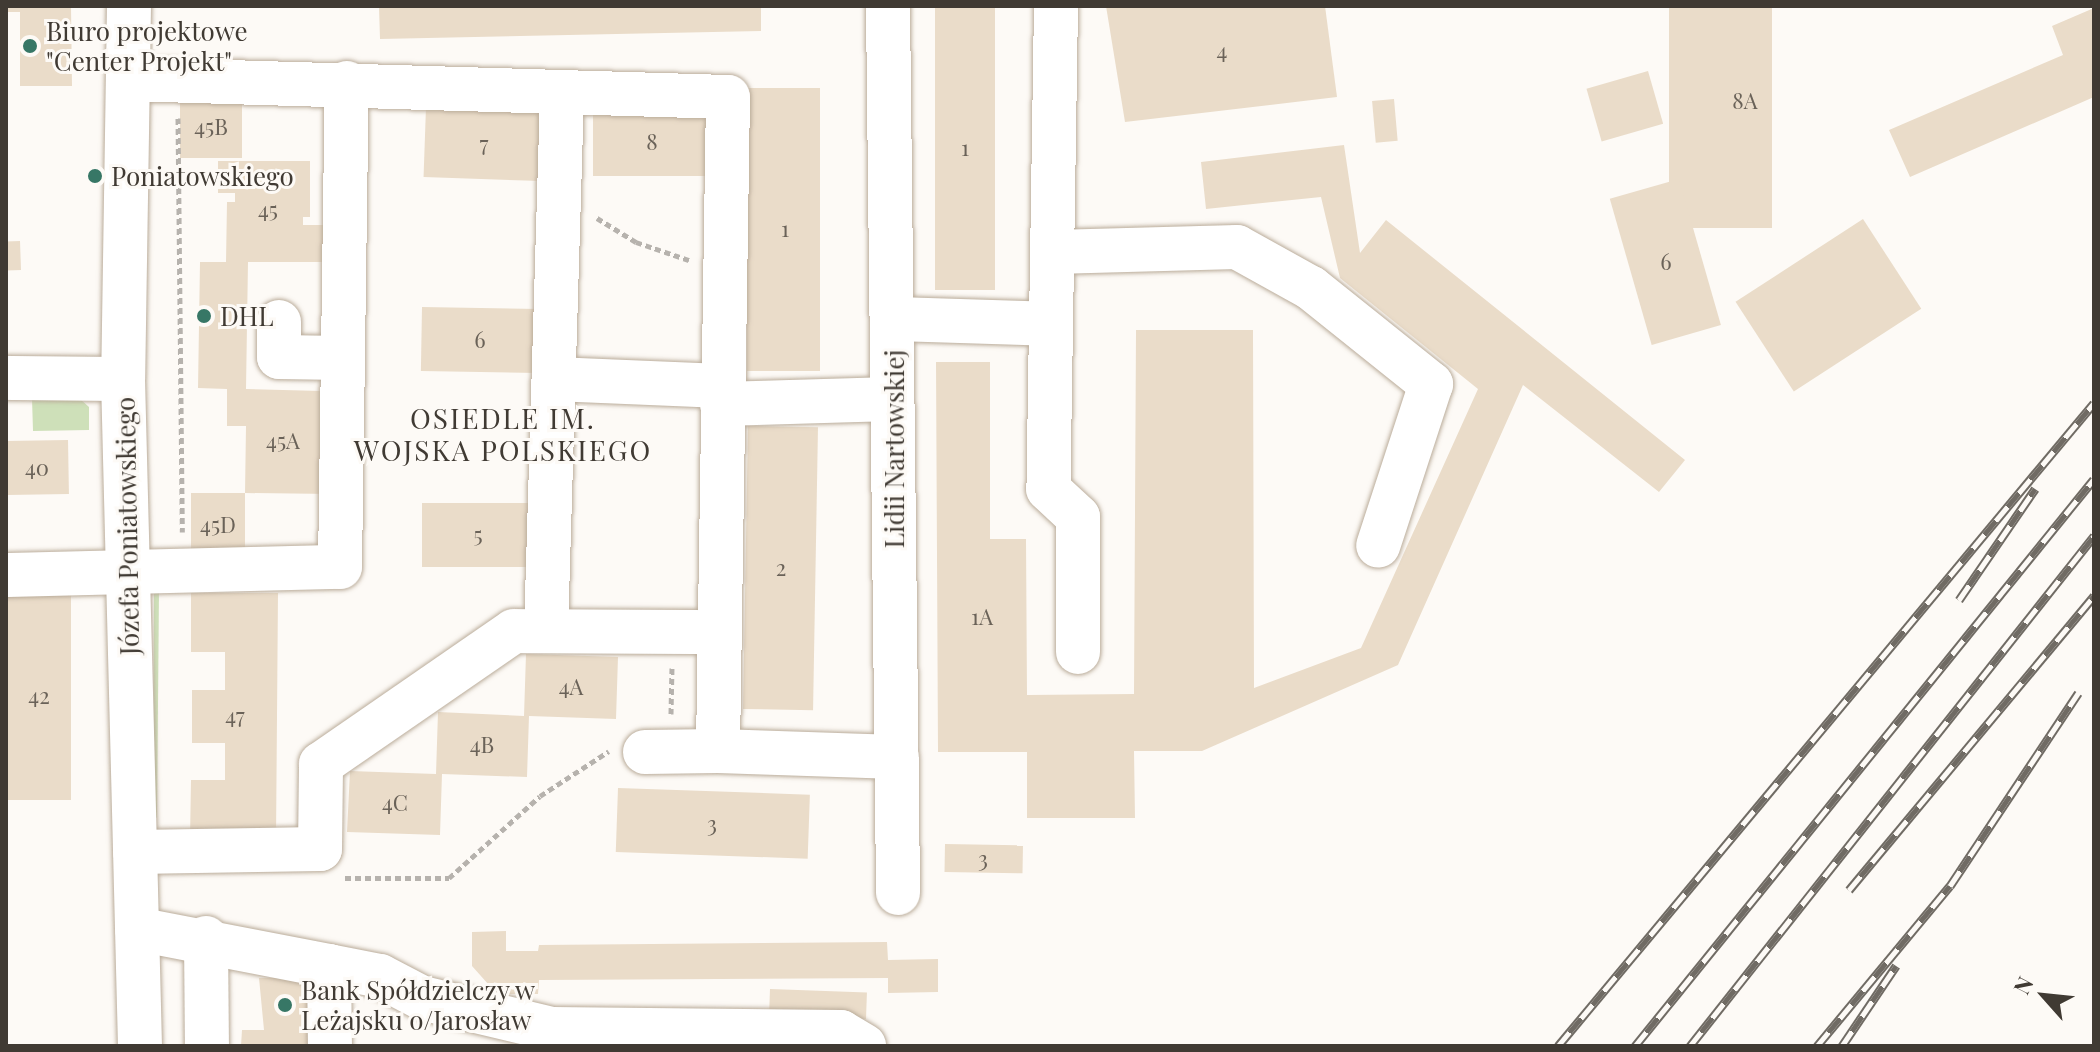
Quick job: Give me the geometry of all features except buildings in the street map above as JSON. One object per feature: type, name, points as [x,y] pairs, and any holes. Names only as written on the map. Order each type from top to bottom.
[{"type":"street","name":"Józefa Poniatowskiego","points":[[129,6],[148,79],[123,379],[149,575],[135,852],[140,1046]]},
{"type":"street","name":"Lidii Nartowskiej","points":[[888,6],[894,319],[892,399],[898,893]]},
{"type":"street","points":[[1056,6],[1048,489],[1078,517],[1078,652]]},
{"type":"street","points":[[148,79],[347,83],[562,96],[728,97],[718,751]]},
{"type":"street","points":[[6,575],[149,575],[340,567],[347,83]]},
{"type":"street","points":[[546,631],[562,96]]},
{"type":"street","points":[[1054,252],[1237,247],[1311,288],[1431,384],[1378,546]]},
{"type":"street","points":[[894,319],[1050,324]]},
{"type":"street","points":[[279,322],[279,357],[343,358]]},
{"type":"street","points":[[6,378],[123,379]]},
{"type":"street","points":[[554,379],[722,395],[892,399]]},
{"type":"street","points":[[135,852],[320,849],[321,764],[514,631],[718,632]]},
{"type":"street","points":[[658,740],[718,751],[897,757]]},
{"type":"street","points":[[137,929],[206,938],[380,976],[422,998],[552,1029],[841,1032],[864,1046]]},
{"type":"street","points":[[206,938],[207,1046]]},
{"type":"street","points":[[329,966],[330,1046]]},
{"type":"path","points":[[148,79],[178,92],[183,193],[182,566],[149,575]]},
{"type":"path","points":[[560,190],[636,242],[724,271]]},
{"type":"path","points":[[320,849],[330,877],[445,880],[540,796],[605,752],[658,740],[673,653]]},
{"type":"green space","points":[[79,398],[89,407],[89,430],[33,431],[32,399]]},
{"type":"green space","points":[[154,590],[159,591],[157,818],[153,815]]},
{"type":"railway","points":[[1558,1046],[2094,403]]},
{"type":"railway","points":[[1635,1046],[2094,479]]},
{"type":"railway","points":[[1959,600],[2035,489]]},
{"type":"railway","points":[[1690,1046],[2094,536]]},
{"type":"railway","points":[[1849,890],[2094,596]]},
{"type":"railway","points":[[1817,1046],[1950,886],[2078,693]]},
{"type":"railway","points":[[1842,1046],[1896,966]]},
{"type":"place","name":"Biuro projektowe \"Center Projekt\"","points":[[30,46]]},
{"type":"place","name":"Poniatowskiego","points":[[95,176]]},
{"type":"place","name":"DHL","points":[[204,316]]},
{"type":"place","name":"Bank Spółdzielczy w Leżajsku o/Jarosław","points":[[285,1005]]},
{"type":"district","name":"OSIEDLE IM. WOJSKA POLSKIEGO","points":[[503,434]]}]
